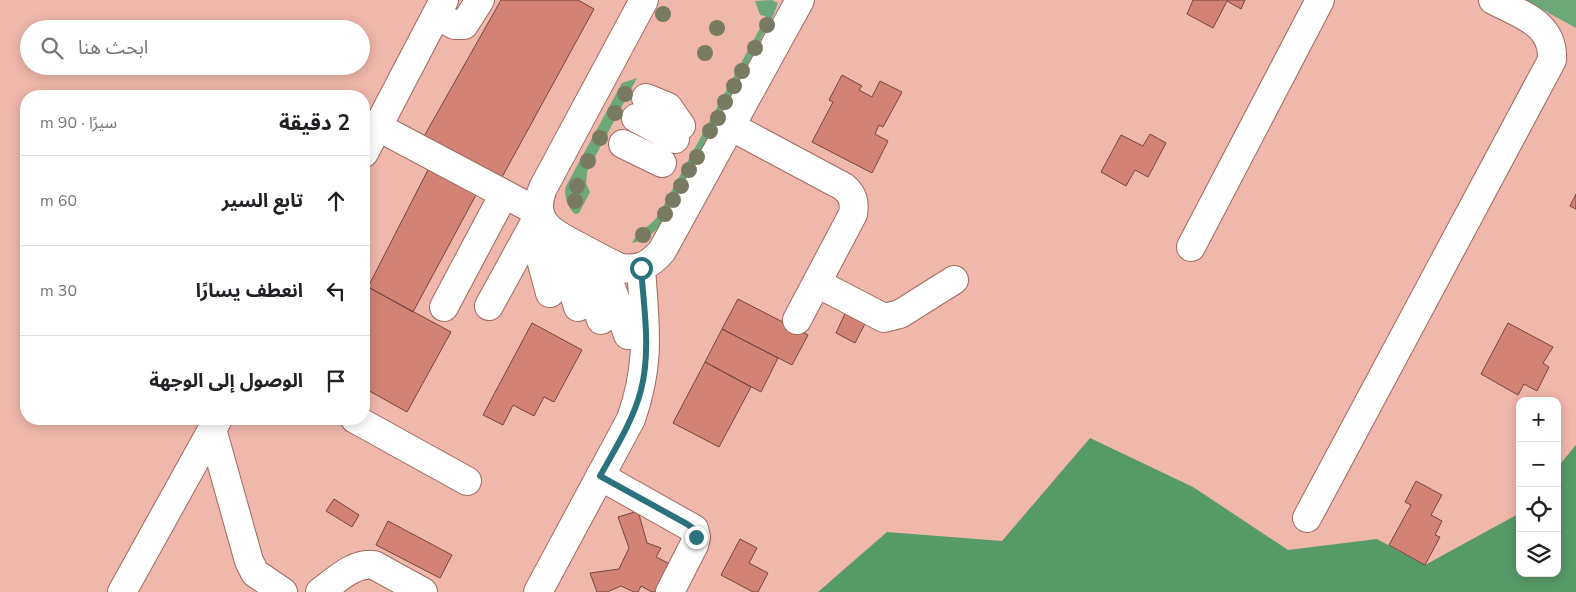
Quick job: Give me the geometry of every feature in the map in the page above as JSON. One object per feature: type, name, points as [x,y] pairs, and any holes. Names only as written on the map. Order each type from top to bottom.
[{"type":"lane","points":[[370,141],[440,8],[455,26],[464,25],[480,0]]},
{"type":"lane","points":[[578,307],[539,196],[644,0]]},
{"type":"lane","points":[[1191,247],[1320,0]]},
{"type":"lane","points":[[1307,518],[1552,60],[1551,43],[1542,28],[1493,0]]},
{"type":"lane","points":[[378,127],[504,194],[590,253],[620,268],[641,268],[653,262],[662,251],[730,126],[790,3]]},
{"type":"lane","points":[[641,108],[668,107],[678,132]]},
{"type":"lane","points":[[730,126],[844,187],[852,194],[855,204],[853,214],[797,320]]},
{"type":"lane","points":[[623,144],[662,163]]},
{"type":"lane","points":[[444,307],[504,194]]},
{"type":"lane","points":[[489,306],[509,268],[547,223]]},
{"type":"lane","points":[[547,223],[539,252],[550,293]]},
{"type":"lane","points":[[475,250],[509,268]]},
{"type":"lane","points":[[590,253],[601,320]]},
{"type":"lane","points":[[590,253],[628,335]]},
{"type":"lane","points":[[544,590],[600,476],[631,419],[641,390],[646,360],[641,268]]},
{"type":"lane","points":[[817,283],[884,318],[900,314],[954,280]]},
{"type":"lane","points":[[122,592],[214,425]]},
{"type":"lane","points":[[215,425],[249,561],[250,582],[283,592]]},
{"type":"lane","points":[[366,425],[466,481]]},
{"type":"lane","points":[[600,476],[694,529],[696,537],[694,545],[675,590]]},
{"type":"lane","points":[[320,592],[355,567],[368,564],[374,565],[423,592]]},
{"type":"green space","points":[[772,0],[778,3],[773,16],[666,222],[644,240],[632,243],[659,214],[765,19],[765,16],[760,15],[755,1]]},
{"type":"green space","points":[[1525,0],[1576,0],[1576,28]]},
{"type":"green space","points":[[637,78],[587,172],[586,183],[590,192],[579,213],[575,214],[570,209],[567,201],[566,186],[622,83]]},
{"type":"green space","points":[[1090,438],[1193,487],[1288,550],[1377,539],[1425,565],[1516,515],[1516,577],[1561,577],[1561,463],[1576,445],[1576,592],[818,592],[887,532],[1002,541]]},
{"type":"building","points":[[501,0],[578,0],[594,9],[496,188],[418,147]]},
{"type":"building","points":[[1193,0],[1245,0],[1241,9],[1227,1],[1213,28],[1187,14]]},
{"type":"building","points":[[842,75],[862,86],[859,90],[872,97],[880,81],[902,92],[883,127],[879,125],[875,134],[888,141],[872,173],[812,142],[833,102],[829,100]]},
{"type":"building","points":[[1150,134],[1166,143],[1148,177],[1135,170],[1126,186],[1101,172],[1121,135],[1143,146]]},
{"type":"building","points":[[430,166],[477,193],[413,312],[370,288],[370,283]]},
{"type":"building","points":[[1576,194],[1576,209],[1570,206]]},
{"type":"building","points":[[370,288],[451,332],[407,412],[370,391]]},
{"type":"building","points":[[738,299],[808,335],[792,365],[722,329]]},
{"type":"building","points":[[849,305],[869,316],[855,343],[836,333]]},
{"type":"building","points":[[532,323],[582,350],[554,402],[544,397],[534,416],[513,405],[503,425],[483,415]]},
{"type":"building","points":[[1508,323],[1553,347],[1543,363],[1549,367],[1537,391],[1524,384],[1518,395],[1481,374]]},
{"type":"building","points":[[722,329],[778,358],[761,392],[705,362]]},
{"type":"building","points":[[705,362],[751,387],[719,447],[673,423]]},
{"type":"building","points":[[1416,481],[1442,495],[1431,515],[1442,521],[1435,535],[1440,537],[1425,565],[1389,545],[1411,505],[1405,502]]},
{"type":"building","points":[[334,499],[359,515],[352,527],[326,511]]},
{"type":"building","points":[[638,511],[647,543],[661,548],[656,557],[672,565],[657,592],[652,592],[641,586],[638,592],[634,592],[621,586],[607,592],[597,592],[590,573],[619,569],[629,548],[618,517]]},
{"type":"building","points":[[388,521],[452,555],[440,578],[376,545]]},
{"type":"building","points":[[740,539],[757,548],[749,563],[768,573],[758,592],[753,592],[721,575]]},
{"type":"route","points":[[641,268],[646,329],[646,360],[641,390],[631,419],[600,476],[687,524],[694,529],[696,537]]}]
